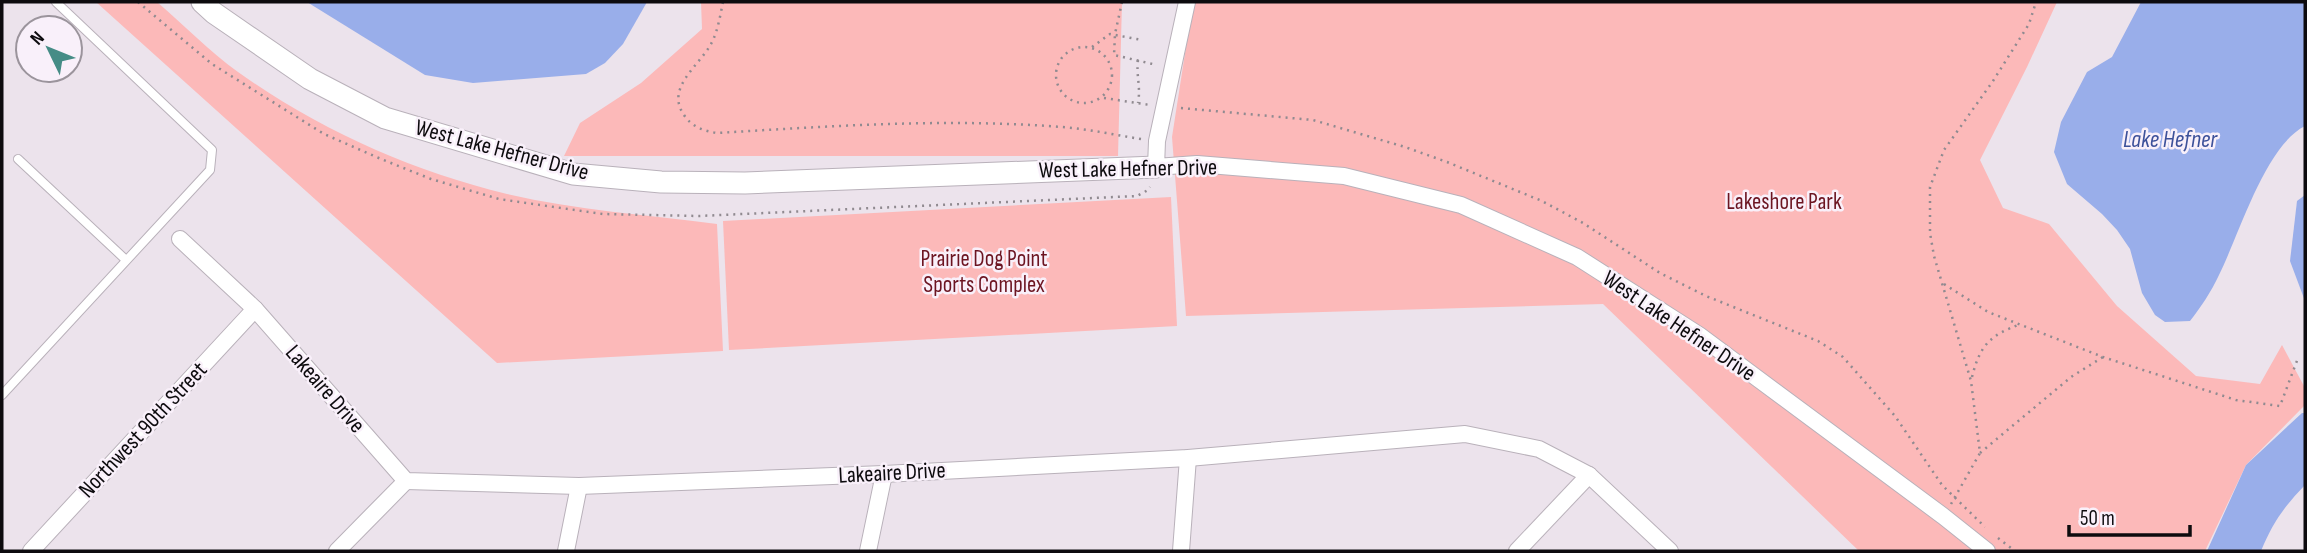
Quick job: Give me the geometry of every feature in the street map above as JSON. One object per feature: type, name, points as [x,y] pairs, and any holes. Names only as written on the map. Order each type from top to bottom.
[{"type":"street","name":"West Lake Hefner Drive","points":[[202,2],[310,79],[385,118],[573,174],[661,182],[745,183],[1198,164],[1344,176],[1461,205],[1577,257],[1699,335],[1987,551]]},
{"type":"street","points":[[1156,167],[1157,141],[1187,2]]},
{"type":"street","name":"Lakeaire Drive","points":[[180,239],[255,309],[406,481],[579,486],[884,474],[1188,458],[1465,434],[1539,449],[1588,475],[1670,551]]},
{"type":"street","name":"Northwest 90th Street","points":[[31,551],[255,309]]},
{"type":"street","points":[[1181,551],[1188,458]]},
{"type":"street","points":[[868,551],[884,474]]},
{"type":"street","points":[[1517,551],[1588,475]]},
{"type":"street","points":[[337,551],[406,481]]},
{"type":"street","points":[[566,551],[579,486]]},
{"type":"lane","points":[[2,395],[210,170],[212,150],[56,2]]},
{"type":"lane","points":[[18,159],[126,260]]},
{"type":"path","points":[[723,2],[711,45],[687,75],[678,97],[685,118],[705,131],[717,133],[860,124],[967,123],[1064,127],[1157,141]]},
{"type":"path","points":[[1122,2],[1115,34],[1114,55],[1153,63],[1161,70]]},
{"type":"path","points":[[1980,453],[1971,380],[1930,233],[1930,187],[1937,163],[1951,137],[1993,81],[2029,24],[2036,2]]},
{"type":"path","points":[[1092,47],[1110,34],[1142,40]]},
{"type":"path","points":[[1104,98],[1112,81],[1111,64],[1100,51],[1092,47],[1073,48],[1058,62],[1056,81],[1066,98],[1085,103],[1104,98],[1166,107]]},
{"type":"path","points":[[1138,60],[1136,77],[1141,86],[1138,103]]},
{"type":"path","points":[[1944,284],[1988,312],[2103,357],[2236,400],[2280,405],[2298,358]]},
{"type":"path","points":[[1971,380],[1984,346],[1991,338],[2000,331],[2022,324]]},
{"type":"path","points":[[1955,498],[1980,453],[2071,377],[2103,357]]},
{"type":"green space","points":[[96,2],[157,2],[227,64],[300,112],[366,146],[436,173],[533,200],[717,224],[723,351],[497,363]]},
{"type":"green space","points":[[701,2],[1122,2],[1118,156],[564,156],[580,123],[641,83],[702,29]]},
{"type":"green space","name":"Lakeshore Park","points":[[1193,2],[2057,2],[1980,160],[2003,208],[2049,224],[2117,306],[2196,376],[2260,384],[2282,345],[2305,388],[2305,405],[2246,465],[2205,551],[1859,551],[1603,304],[1186,316],[1172,137]]},
{"type":"green space","name":"Prairie Dog Point Sports Complex","points":[[1171,197],[1177,326],[729,350],[723,221]]},
{"type":"water","points":[[307,2],[647,2],[623,44],[605,63],[586,74],[473,83],[425,75]]},
{"type":"water","name":"Lake Hefner","points":[[2141,2],[2305,2],[2305,126],[2291,137],[2265,171],[2216,281],[2190,321],[2165,322],[2155,315],[2142,293],[2130,249],[2102,214],[2067,184],[2054,152],[2061,122],[2087,72],[2112,57]]},
{"type":"water","points":[[2305,195],[2305,301],[2290,261],[2297,201]]},
{"type":"water","points":[[2305,413],[2305,485],[2280,515],[2261,551],[2207,551],[2246,465]]}]
